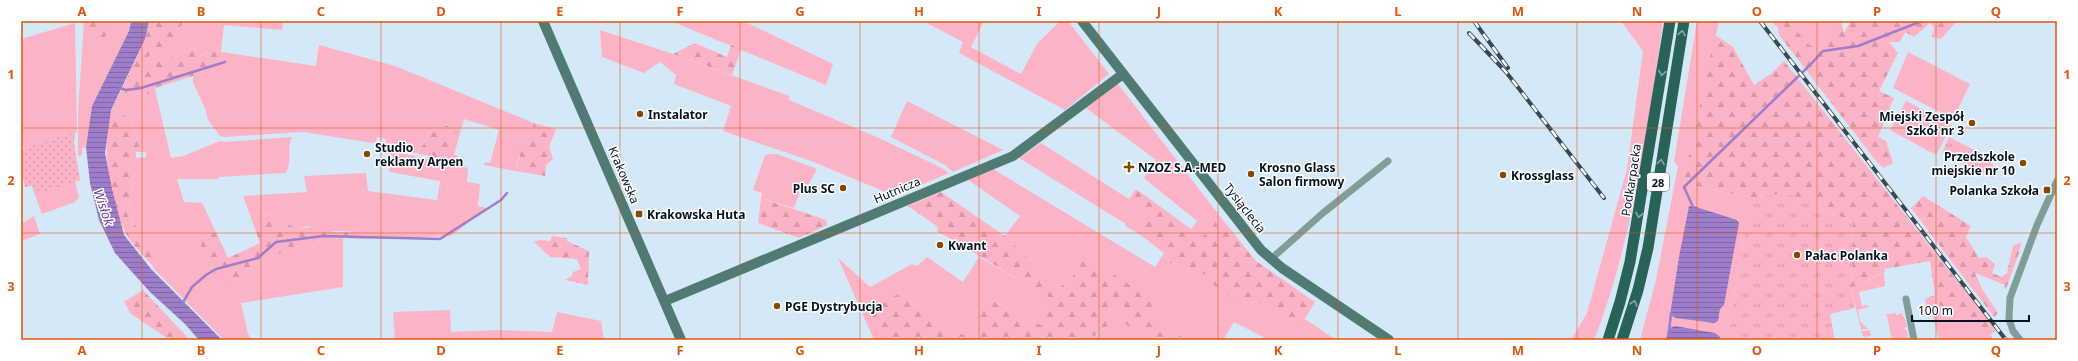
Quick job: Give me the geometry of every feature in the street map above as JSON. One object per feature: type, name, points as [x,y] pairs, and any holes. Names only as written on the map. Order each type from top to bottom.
[{"type":"main road","name":"Podkarpacka","points":[[1608,340],[1620,302],[1630,262],[1670,21]]},
{"type":"main road","name":"28","points":[[1622,340],[1638,290],[1648,248],[1684,21]]},
{"type":"street","name":"Krakowska","points":[[543,21],[665,301],[680,340]]},
{"type":"street","name":"Tysiąclecia","points":[[1082,21],[1253,241],[1271,259],[1389,340]]},
{"type":"street","name":"Hutnicza","points":[[665,301],[1013,156],[1123,74]]},
{"type":"street","points":[[1271,259],[1323,213],[1388,161]]},
{"type":"street","points":[[2020,340],[2013,331],[2010,319],[2010,298],[2034,233],[2057,182]]},
{"type":"street","points":[[1906,299],[1914,340]]},
{"type":"green space","points":[[84,21],[130,21],[129,31],[92,106],[86,147],[82,148],[82,155],[78,156],[78,110]]},
{"type":"green space","points":[[84,21],[107,21],[110,31],[103,39],[95,40],[91,33],[84,28]]},
{"type":"green space","points":[[149,21],[184,21],[167,47],[155,47],[146,60],[153,63],[196,48],[200,56],[209,52],[221,52],[225,62],[201,69],[193,76],[155,88],[156,94],[120,93],[145,39]]},
{"type":"green space","points":[[184,21],[283,21],[282,30],[224,25],[221,52],[316,66],[319,45],[395,66],[534,123],[526,141],[523,142],[515,171],[484,165],[485,162],[490,163],[499,130],[464,119],[454,155],[458,156],[456,160],[452,161],[442,159],[446,157],[449,150],[449,136],[457,133],[448,123],[444,127],[440,126],[428,133],[424,144],[419,149],[420,154],[388,146],[385,144],[386,139],[377,137],[376,142],[373,143],[303,132],[220,136],[208,120],[205,108],[193,83],[193,76],[201,69],[225,62],[209,52],[199,56],[196,48],[153,63],[146,60],[155,46],[167,46]]},
{"type":"green space","points":[[671,21],[743,21],[833,64],[826,85]]},
{"type":"green space","points":[[923,21],[984,21],[971,47],[1021,74],[1037,44],[1060,21],[1068,21],[1109,74],[1065,110],[959,53],[963,42]]},
{"type":"green space","points":[[1621,21],[1663,21],[1645,142],[1638,183],[1619,263],[1608,302],[1594,340],[1571,340],[1587,313],[1627,169],[1643,51]]},
{"type":"green space","points":[[1697,21],[1719,21],[1683,183],[1751,198],[1727,340],[1640,340],[1656,280],[1678,166],[1674,162]]},
{"type":"green space","points":[[1771,21],[1787,21],[1811,46],[1823,45],[1835,28],[1833,23],[1827,21],[1841,21],[1844,33],[1849,24],[1853,21],[1957,21],[1941,39],[1932,37],[1934,28],[1930,23],[1914,37],[1905,32],[1900,42],[1889,42],[1898,53],[1879,91],[1894,98],[1878,137],[1886,141],[1893,163],[1883,168],[1876,161],[1779,35],[1778,28]]},
{"type":"green space","points":[[1787,21],[1826,21],[1833,23],[1836,28],[1823,45],[1811,46]]},
{"type":"green space","points":[[75,23],[77,132],[25,149],[21,141],[21,39]]},
{"type":"green space","points":[[600,30],[673,54],[789,96],[789,100],[879,138],[940,167],[949,173],[895,196],[811,161],[723,131],[731,106],[674,84],[676,75],[660,62],[644,73],[602,57]]},
{"type":"green space","points":[[1715,35],[1733,47],[1754,85],[1772,73],[1784,61],[1996,330],[1974,326],[1942,312],[1941,305],[1932,304],[1930,301],[1926,303],[1925,299],[1935,295],[1930,261],[1884,269],[1885,272],[1851,288],[1853,222],[1787,193],[1751,198],[1683,183]]},
{"type":"green space","points":[[695,43],[727,57],[731,45],[741,49],[732,75],[673,54]]},
{"type":"green space","points":[[1908,52],[1970,84],[1953,119],[1893,88]]},
{"type":"green space","points":[[1118,84],[1219,215],[1213,226],[1202,237],[1191,229],[1197,221],[1144,178],[1156,160],[1086,108]]},
{"type":"green space","points":[[120,93],[156,94],[171,158],[183,156],[220,141],[224,142],[292,137],[290,141],[289,166],[285,173],[218,177],[218,179],[177,179],[184,202],[202,203],[216,232],[204,238],[235,284],[247,270],[269,256],[302,249],[315,241],[343,238],[343,287],[241,303],[248,334],[252,340],[224,340],[154,269],[159,256],[127,214],[133,184],[129,167],[136,158],[146,157],[146,152],[141,152],[131,120],[112,108]]},
{"type":"green space","points":[[907,101],[1003,150],[953,172],[945,165],[891,137]]},
{"type":"green space","points":[[1906,101],[1952,125],[1936,155],[1890,130]]},
{"type":"green space","points":[[112,108],[131,120],[141,152],[136,152],[136,158],[129,167],[133,184],[127,214],[159,256],[154,269],[128,237],[121,224],[111,191],[108,174],[107,138],[108,122]]},
{"type":"green space","points":[[453,121],[459,129],[457,133],[449,136],[449,150],[446,157],[442,159],[420,154],[419,149],[424,144],[428,133],[440,126],[444,127]]},
{"type":"green space","points":[[534,123],[556,129],[549,147],[553,159],[546,165],[545,176],[515,171],[520,156],[514,155],[514,145],[526,141]]},
{"type":"green space","points":[[75,132],[74,144],[80,180],[35,195],[32,186],[25,187],[21,171],[21,150]]},
{"type":"green space","points":[[1949,137],[1990,158],[1996,172],[1993,178],[1942,153]]},
{"type":"green space","points":[[1041,143],[1129,199],[1144,212],[1138,233],[1125,226],[1126,224],[1019,158]]},
{"type":"green space","points":[[391,151],[468,168],[467,182],[480,184],[478,206],[487,208],[451,236],[367,239],[359,231],[330,231],[307,226],[298,230],[290,225],[280,227],[273,214],[251,218],[243,196],[307,192],[304,176],[366,173],[368,191],[437,200],[440,181],[389,172]]},
{"type":"green space","points":[[777,154],[817,169],[805,191],[801,189],[794,208],[761,198],[762,193],[753,190],[765,155]]},
{"type":"green space","points":[[993,169],[1155,267],[1164,253],[1170,263],[1189,268],[1199,275],[1206,274],[1215,286],[1229,288],[1244,299],[1247,305],[1257,301],[1297,332],[1305,319],[1336,340],[1269,340],[1234,322],[1223,340],[1192,340],[1172,333],[1165,323],[1155,316],[1159,306],[1076,265],[1073,276],[1059,288],[1005,236],[1020,216],[968,180]]},
{"type":"green space","points":[[75,181],[79,197],[75,202],[42,214],[35,195]]},
{"type":"green space","points":[[1136,189],[1202,237],[1213,226],[1219,215],[1256,261],[1315,302],[1297,332],[1257,301],[1247,305],[1244,299],[1235,303],[1227,294],[1229,288],[1222,291],[1208,281],[1206,274],[1198,275],[1193,273],[1187,267],[1182,269],[1177,264],[1170,263],[1164,253],[1138,233],[1144,212],[1129,199]]},
{"type":"green space","points":[[941,192],[1005,236],[1059,288],[1073,276],[1076,265],[1084,261],[1104,268],[1160,305],[1155,316],[1165,323],[1172,333],[1192,340],[1152,340],[1120,321],[1133,314],[1119,305],[1106,313],[1113,321],[1095,336],[1085,335],[1073,340],[889,340],[877,333],[871,311],[900,293],[955,333],[966,335],[977,329],[978,311],[988,299],[1047,328],[1041,311],[1052,299],[937,231],[938,227],[908,206]]},
{"type":"green space","name":"Pałac Polanka","points":[[1787,193],[1853,222],[1851,288],[1855,308],[1830,314],[1835,340],[1727,340],[1751,198]]},
{"type":"green space","points":[[1923,196],[1971,226],[1966,237],[1979,258],[1986,257],[1995,264],[1992,273],[2002,277],[2007,273],[2013,246],[2021,242],[2019,253],[2006,289],[2004,288],[2005,285],[1975,273],[1982,289],[1998,313],[1994,317],[1911,208]]},
{"type":"green space","points":[[761,198],[826,220],[827,225],[799,238],[758,223]]},
{"type":"green space","points":[[273,214],[280,227],[290,225],[298,230],[306,227],[314,227],[333,232],[359,231],[367,239],[343,238],[315,241],[302,249],[269,256],[247,270],[235,284],[220,280],[202,257],[201,245],[204,238],[216,232],[228,258],[260,243],[251,218]]},
{"type":"green space","points":[[34,216],[40,234],[21,241],[21,224]]},
{"type":"green space","points":[[552,236],[567,238],[567,241],[589,251],[588,285],[565,280],[572,276],[573,272],[581,269],[577,259],[550,257],[534,242],[539,240],[550,241]]},
{"type":"green space","points":[[927,257],[963,282],[979,257],[1053,299],[1047,328],[988,299],[978,311],[977,329],[966,335],[955,333],[900,293],[890,339],[874,340],[838,258],[870,287],[912,264],[917,266]]},
{"type":"green space","points":[[1884,273],[1885,286],[1859,292],[1862,306],[1868,305],[1869,307],[1858,310],[1860,321],[1868,329],[1862,329],[1863,331],[1870,330],[1871,336],[1863,337],[1851,288]]},
{"type":"green space","points":[[143,290],[190,340],[170,340],[131,314],[124,302]]},
{"type":"green space","points":[[1930,301],[1936,305],[1941,305],[1942,312],[1974,326],[1996,330],[1990,335],[1994,340],[1939,340],[1931,308],[1926,308],[1926,303]]},
{"type":"green space","points":[[1119,305],[1134,314],[1120,321],[1152,340],[1072,340],[1085,335],[1096,336],[1112,321],[1106,313]]},
{"type":"green space","points":[[450,310],[451,332],[498,330],[552,332],[557,312],[601,321],[604,340],[395,340],[393,312]]},
{"type":"green space","points":[[1896,313],[1896,315],[1903,313],[1902,316],[1904,316],[1907,327],[1904,328],[1907,330],[1907,337],[1909,337],[1909,340],[1904,338],[1892,340],[1887,316],[1884,315]]},
{"type":"water","name":"Wisłok","points":[[131,21],[149,21],[145,39],[111,110],[105,153],[112,189],[124,235],[151,269],[222,340],[199,340],[185,324],[150,292],[115,253],[99,220],[90,183],[86,147],[92,106],[129,31]]},
{"type":"water","points":[[1689,206],[1737,220],[1739,223],[1724,305],[1720,309],[1718,321],[1714,323],[1676,318],[1670,315]]},
{"type":"water","points":[[1675,326],[1715,333],[1720,337],[1720,340],[1666,340],[1668,329]]},
{"type":"waterway","points":[[1693,207],[1684,187],[1823,51],[1858,46],[1922,21]]},
{"type":"waterway","points":[[120,88],[126,90],[141,88],[225,62]]},
{"type":"waterway","points":[[182,304],[192,287],[206,275],[216,269],[258,258],[276,242],[323,236],[440,239],[501,200],[507,193]]},
{"type":"waterway","points":[[1669,332],[1671,313]]},
{"type":"railway","points":[[1474,21],[1508,68]]},
{"type":"railway","points":[[1760,21],[2006,340]]},
{"type":"railway","points":[[1469,33],[1506,72],[1604,198]]},
{"type":"place","name":"Instalator","points":[[640,114]]},
{"type":"place","name":"Miejski Zespół Szkół nr 3","points":[[1972,123]]},
{"type":"place","name":"Studio reklamy Arpen","points":[[367,154]]},
{"type":"place","name":"Przedszkole miejskie nr 10","points":[[2023,163]]},
{"type":"place","name":"NZOZ S.A.-MED","points":[[1129,167]]},
{"type":"place","name":"Krosno Glass Salon firmowy","points":[[1251,174]]},
{"type":"place","name":"Krossglass","points":[[1503,175]]},
{"type":"place","name":"Plus SC","points":[[843,188]]},
{"type":"place","name":"Polanka Szkoła","points":[[2047,190]]},
{"type":"place","name":"Krakowska Huta","points":[[639,214]]},
{"type":"place","name":"Kwant","points":[[940,245]]},
{"type":"place","name":"Pałac Polanka","points":[[1797,255]]},
{"type":"place","name":"PGE Dystrybucja","points":[[777,306]]}]
